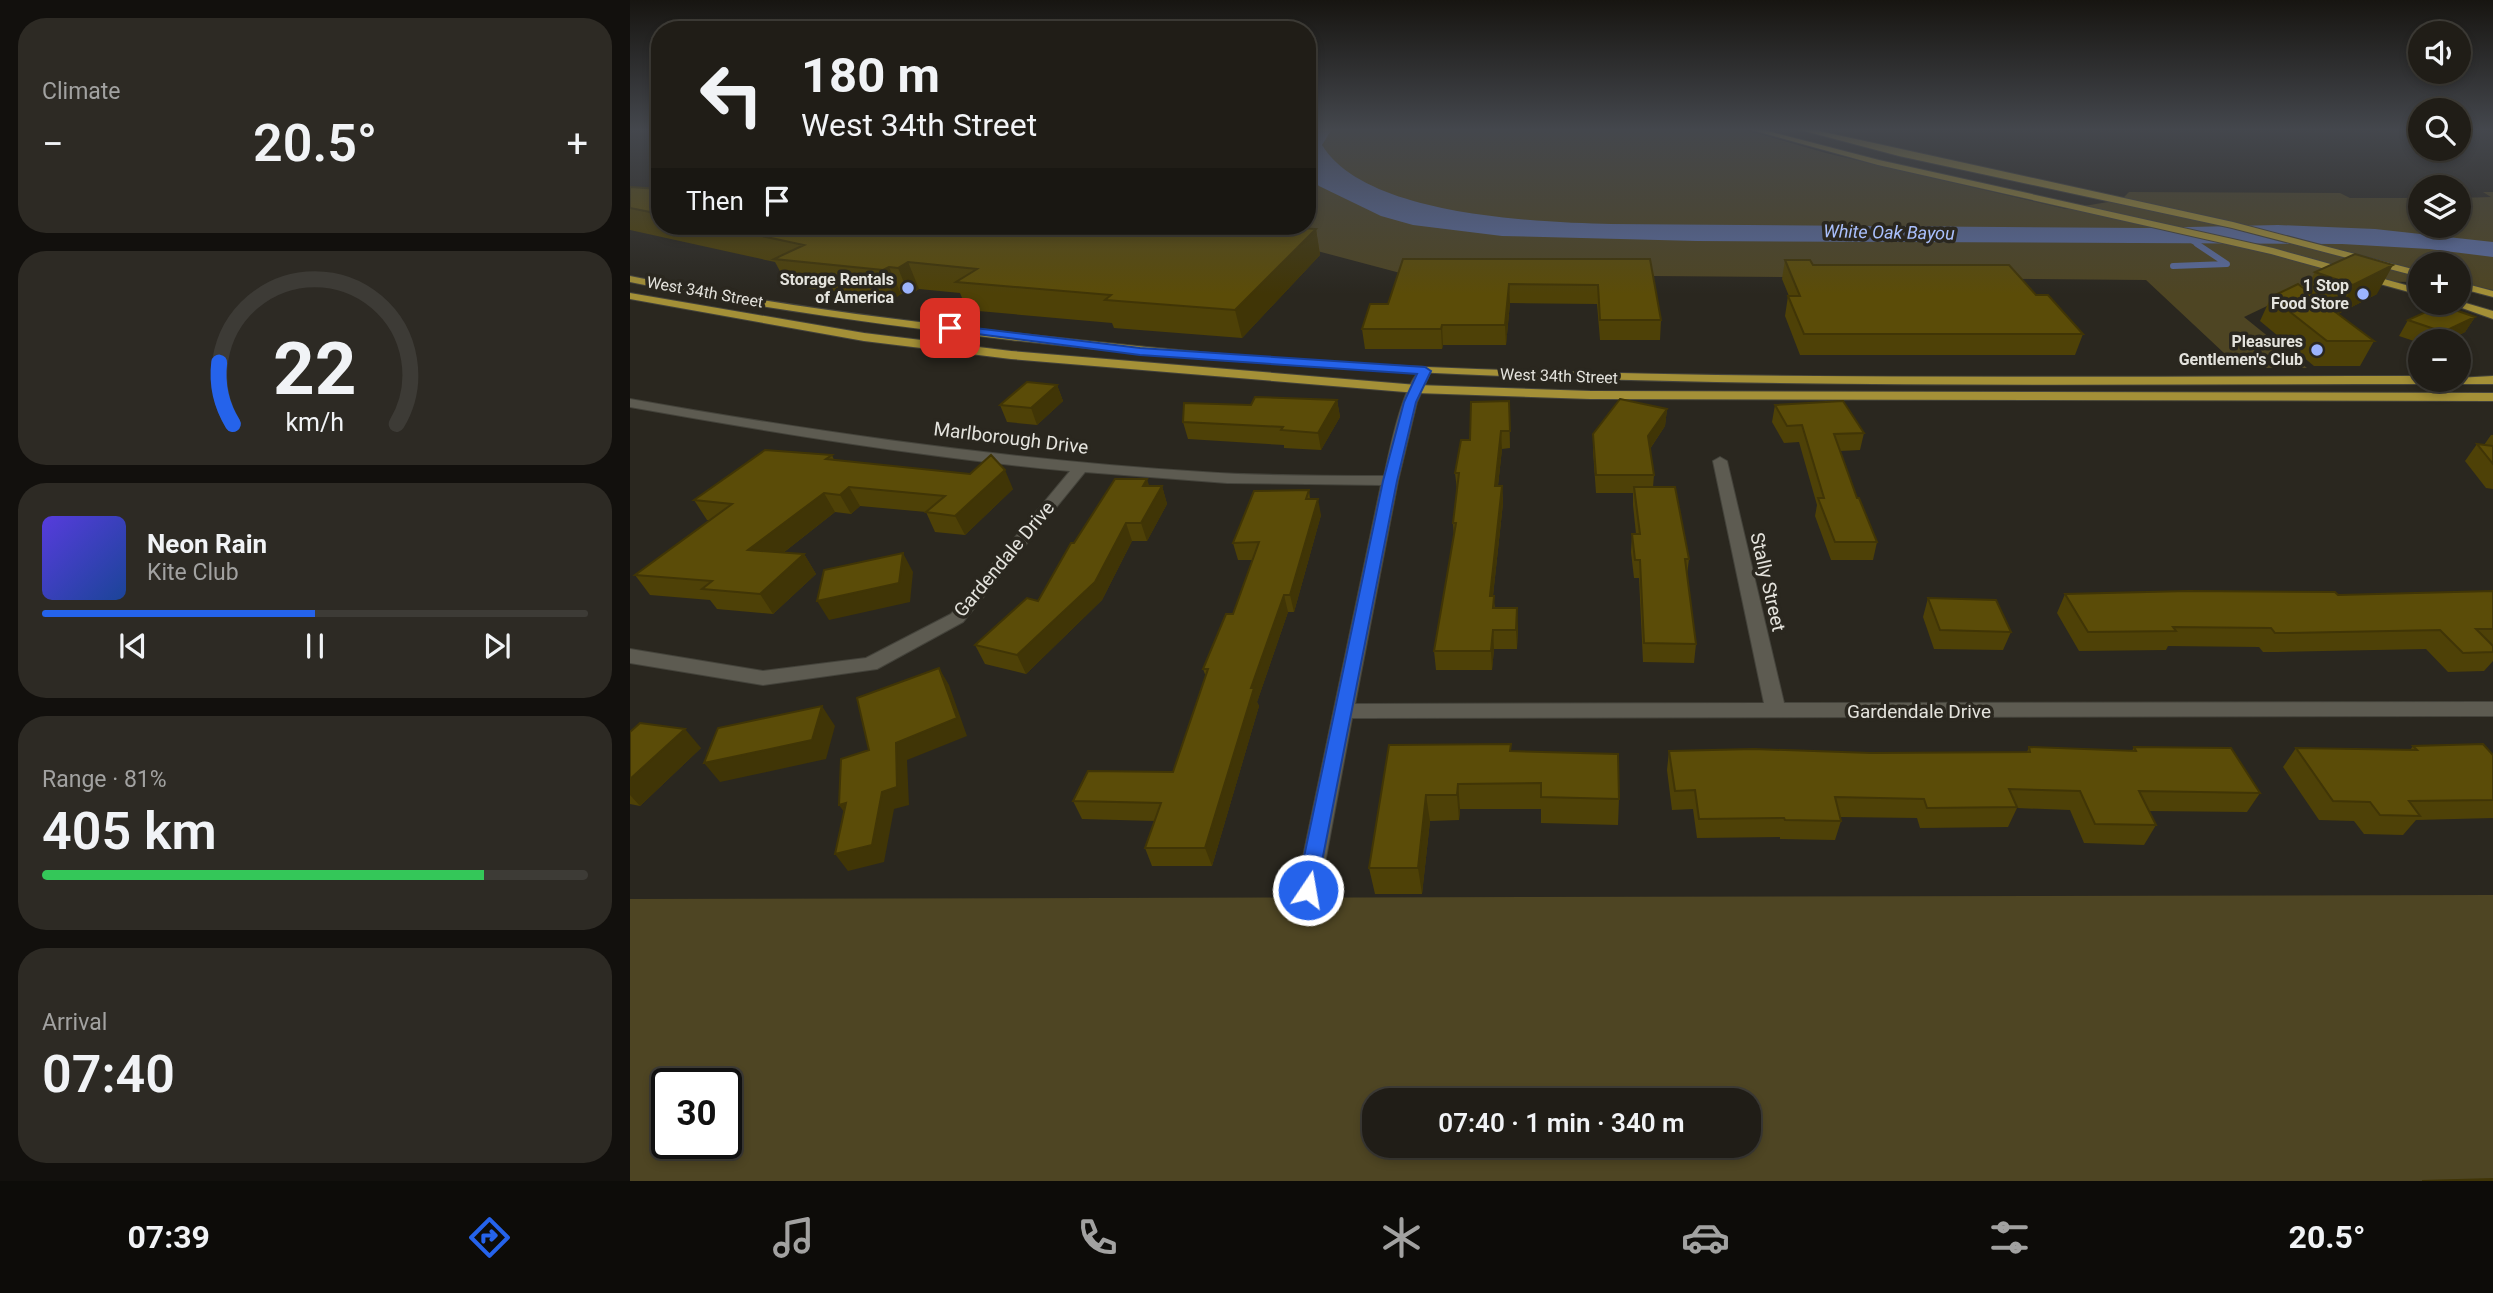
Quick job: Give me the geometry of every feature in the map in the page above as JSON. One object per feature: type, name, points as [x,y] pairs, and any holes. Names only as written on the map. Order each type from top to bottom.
[{"type":"main road","points":[[1977,184],[2273,251],[2408,289]]},
{"type":"main road","points":[[2042,184],[2174,213],[2408,270]]},
{"type":"main road","points":[[2385,282],[2404,269]]},
{"type":"main road","name":"West 34th Street","points":[[630,279],[708,295],[884,322],[1140,351],[1425,371],[1728,379],[2493,380]]},
{"type":"main road","points":[[2471,288],[2493,294]]},
{"type":"main road","points":[[679,307],[708,295]]},
{"type":"main road","name":"West 34th Street","points":[[630,296],[679,307],[864,337],[1124,366],[1417,388],[1604,396],[2493,397]]},
{"type":"main road","points":[[2471,308],[2493,315]]},
{"type":"main road","points":[[864,337],[884,322]]},
{"type":"main road","points":[[1124,366],[1140,351]]},
{"type":"street","points":[[1308,890],[1390,481],[1410,402],[1425,371]]},
{"type":"street","name":"Marlborough Drive","points":[[630,403],[723,420],[893,444],[1082,466],[1205,477],[1390,481]]},
{"type":"street","name":"Stally Street","points":[[1720,461],[1776,711]]},
{"type":"street","name":"Gardendale Drive","points":[[630,656],[763,678],[870,664],[957,618],[1082,466]]},
{"type":"street","name":"Gardendale Drive","points":[[1345,711],[2493,709]]},
{"type":"shaded area","points":[[1316,184],[1959,184],[2066,209],[2126,199],[2124,197],[2129,192],[2340,193],[2350,198],[2408,198],[2408,238],[2471,238],[2471,198],[2491,197],[2483,192],[2493,192],[2493,290],[2471,285],[2471,252],[2408,252],[2408,282],[2319,281],[2244,317],[2307,368],[2240,368],[2146,280],[1404,274],[1257,235],[1316,235]]},
{"type":"shaded area","points":[[2493,895],[2493,1181],[630,1181],[630,899]]},
{"type":"water","name":"White Oak Bayou","points":[[1317,184],[1370,184],[1413,201],[1454,210],[1540,221],[1611,224],[2145,228],[2278,225],[2375,229],[2408,233],[2408,238],[2457,238],[2493,242],[2493,257],[2471,254],[2471,252],[2342,244],[1697,241],[1502,236],[1413,225],[1381,216]]},
{"type":"building","points":[[630,187],[651,188],[651,212],[630,208]]},
{"type":"building","points":[[757,235],[1310,235],[1235,310],[1105,300],[1111,295],[956,282],[977,269],[908,262],[898,268],[889,267],[883,270],[774,259],[804,245]]},
{"type":"building","points":[[2355,254],[2393,265],[2353,285],[2315,272]]},
{"type":"building","points":[[1403,259],[1650,259],[1661,320],[1600,320],[1598,285],[1509,284],[1505,325],[1442,325],[1441,329],[1362,329],[1370,304],[1388,304]]},
{"type":"building","points":[[1785,260],[1810,260],[1813,265],[2009,265],[2036,295],[2048,295],[2083,334],[1804,334],[1788,296],[1800,296]]},
{"type":"building","points":[[2298,284],[2374,341],[2327,341],[2271,297]]},
{"type":"building","points":[[2419,315],[2475,317],[2449,329],[2434,329],[2408,320]]},
{"type":"building","points":[[1027,382],[1057,385],[1031,408],[1000,405]]},
{"type":"building","points":[[1255,397],[1337,400],[1318,433],[1281,430],[1283,427],[1183,422],[1184,403],[1251,405]]},
{"type":"building","points":[[1620,399],[1667,409],[1648,436],[1654,475],[1596,475],[1593,434]]},
{"type":"building","points":[[1509,401],[1510,431],[1501,431],[1495,486],[1502,486],[1490,596],[1494,596],[1493,608],[1517,608],[1516,630],[1493,630],[1491,651],[1434,651],[1456,523],[1453,523],[1459,473],[1455,473],[1461,440],[1470,440],[1471,402]]},
{"type":"building","points":[[1843,401],[1864,433],[1834,434],[1857,498],[1877,542],[1835,542],[1818,498],[1824,498],[1802,425],[1787,426],[1775,405]]},
{"type":"building","points":[[2477,444],[2493,446],[2493,464]]},
{"type":"building","points":[[765,450],[832,455],[826,459],[970,474],[991,455],[1005,470],[955,516],[926,512],[945,496],[849,487],[840,495],[824,493],[748,550],[804,554],[760,594],[702,589],[712,581],[635,575],[732,504],[694,500]]},
{"type":"building","points":[[1115,479],[1147,479],[1143,486],[1162,486],[1141,523],[1126,523],[1095,582],[1017,655],[975,645],[1027,598],[1038,601],[1071,543],[1074,543]]},
{"type":"building","points":[[1634,487],[1675,487],[1689,559],[1685,559],[1696,644],[1644,643],[1640,560],[1635,560],[1632,534],[1640,534]]},
{"type":"building","points":[[1309,490],[1306,499],[1318,499],[1290,595],[1284,595],[1251,688],[1254,688],[1205,848],[1145,848],[1161,803],[1073,801],[1088,771],[1173,772],[1208,669],[1203,669],[1226,614],[1233,614],[1259,542],[1233,543],[1254,491]]},
{"type":"building","points":[[903,553],[899,583],[817,601],[824,570]]},
{"type":"building","points":[[2493,591],[2493,629],[2476,629],[2493,646],[2493,652],[2463,653],[2440,630],[2275,633],[2271,628],[2173,627],[2176,631],[2088,632],[2065,594],[2335,592],[2338,595]]},
{"type":"building","points":[[1928,598],[1996,600],[2011,632],[1940,630]]},
{"type":"building","points":[[939,668],[957,718],[896,743],[897,787],[882,792],[872,845],[835,854],[846,803],[839,805],[841,759],[869,750],[857,698]]},
{"type":"building","points":[[822,706],[812,740],[704,763],[718,728]]},
{"type":"building","points":[[640,723],[685,729],[630,779],[630,732]]},
{"type":"building","points":[[1511,744],[1510,751],[1618,754],[1619,799],[1541,797],[1541,783],[1458,784],[1457,795],[1426,795],[1418,868],[1369,868],[1389,745]]},
{"type":"building","points":[[2483,744],[2493,755],[2493,800],[2409,801],[2420,816],[2380,815],[2370,802],[2333,801],[2296,748],[2417,750],[2413,746]]},
{"type":"building","points":[[2029,747],[2136,751],[2134,747],[2231,748],[2260,793],[2139,791],[2156,825],[2095,824],[2080,791],[2009,789],[2017,807],[1927,808],[1924,799],[1835,797],[1841,821],[1784,818],[1699,819],[1695,790],[1675,791],[1669,751],[1754,749],[1871,753],[2030,752]]},
{"type":"building","points":[[2493,1179],[2493,1181],[2422,1181]]},
{"type":"waterway","points":[[2189,239],[2200,246]]},
{"type":"waterway","points":[[2173,266],[2227,264],[2200,246]]},
{"type":"place","name":"Storage Rentals of America","points":[[908,288]]},
{"type":"place","name":"1 Stop Food Store","points":[[2363,294]]},
{"type":"place","name":"Pleasures Gentlemen's Club","points":[[2317,350]]},
{"type":"route","points":[[950,328],[1140,351],[1425,371],[1410,402],[1390,481],[1308,890]]}]
